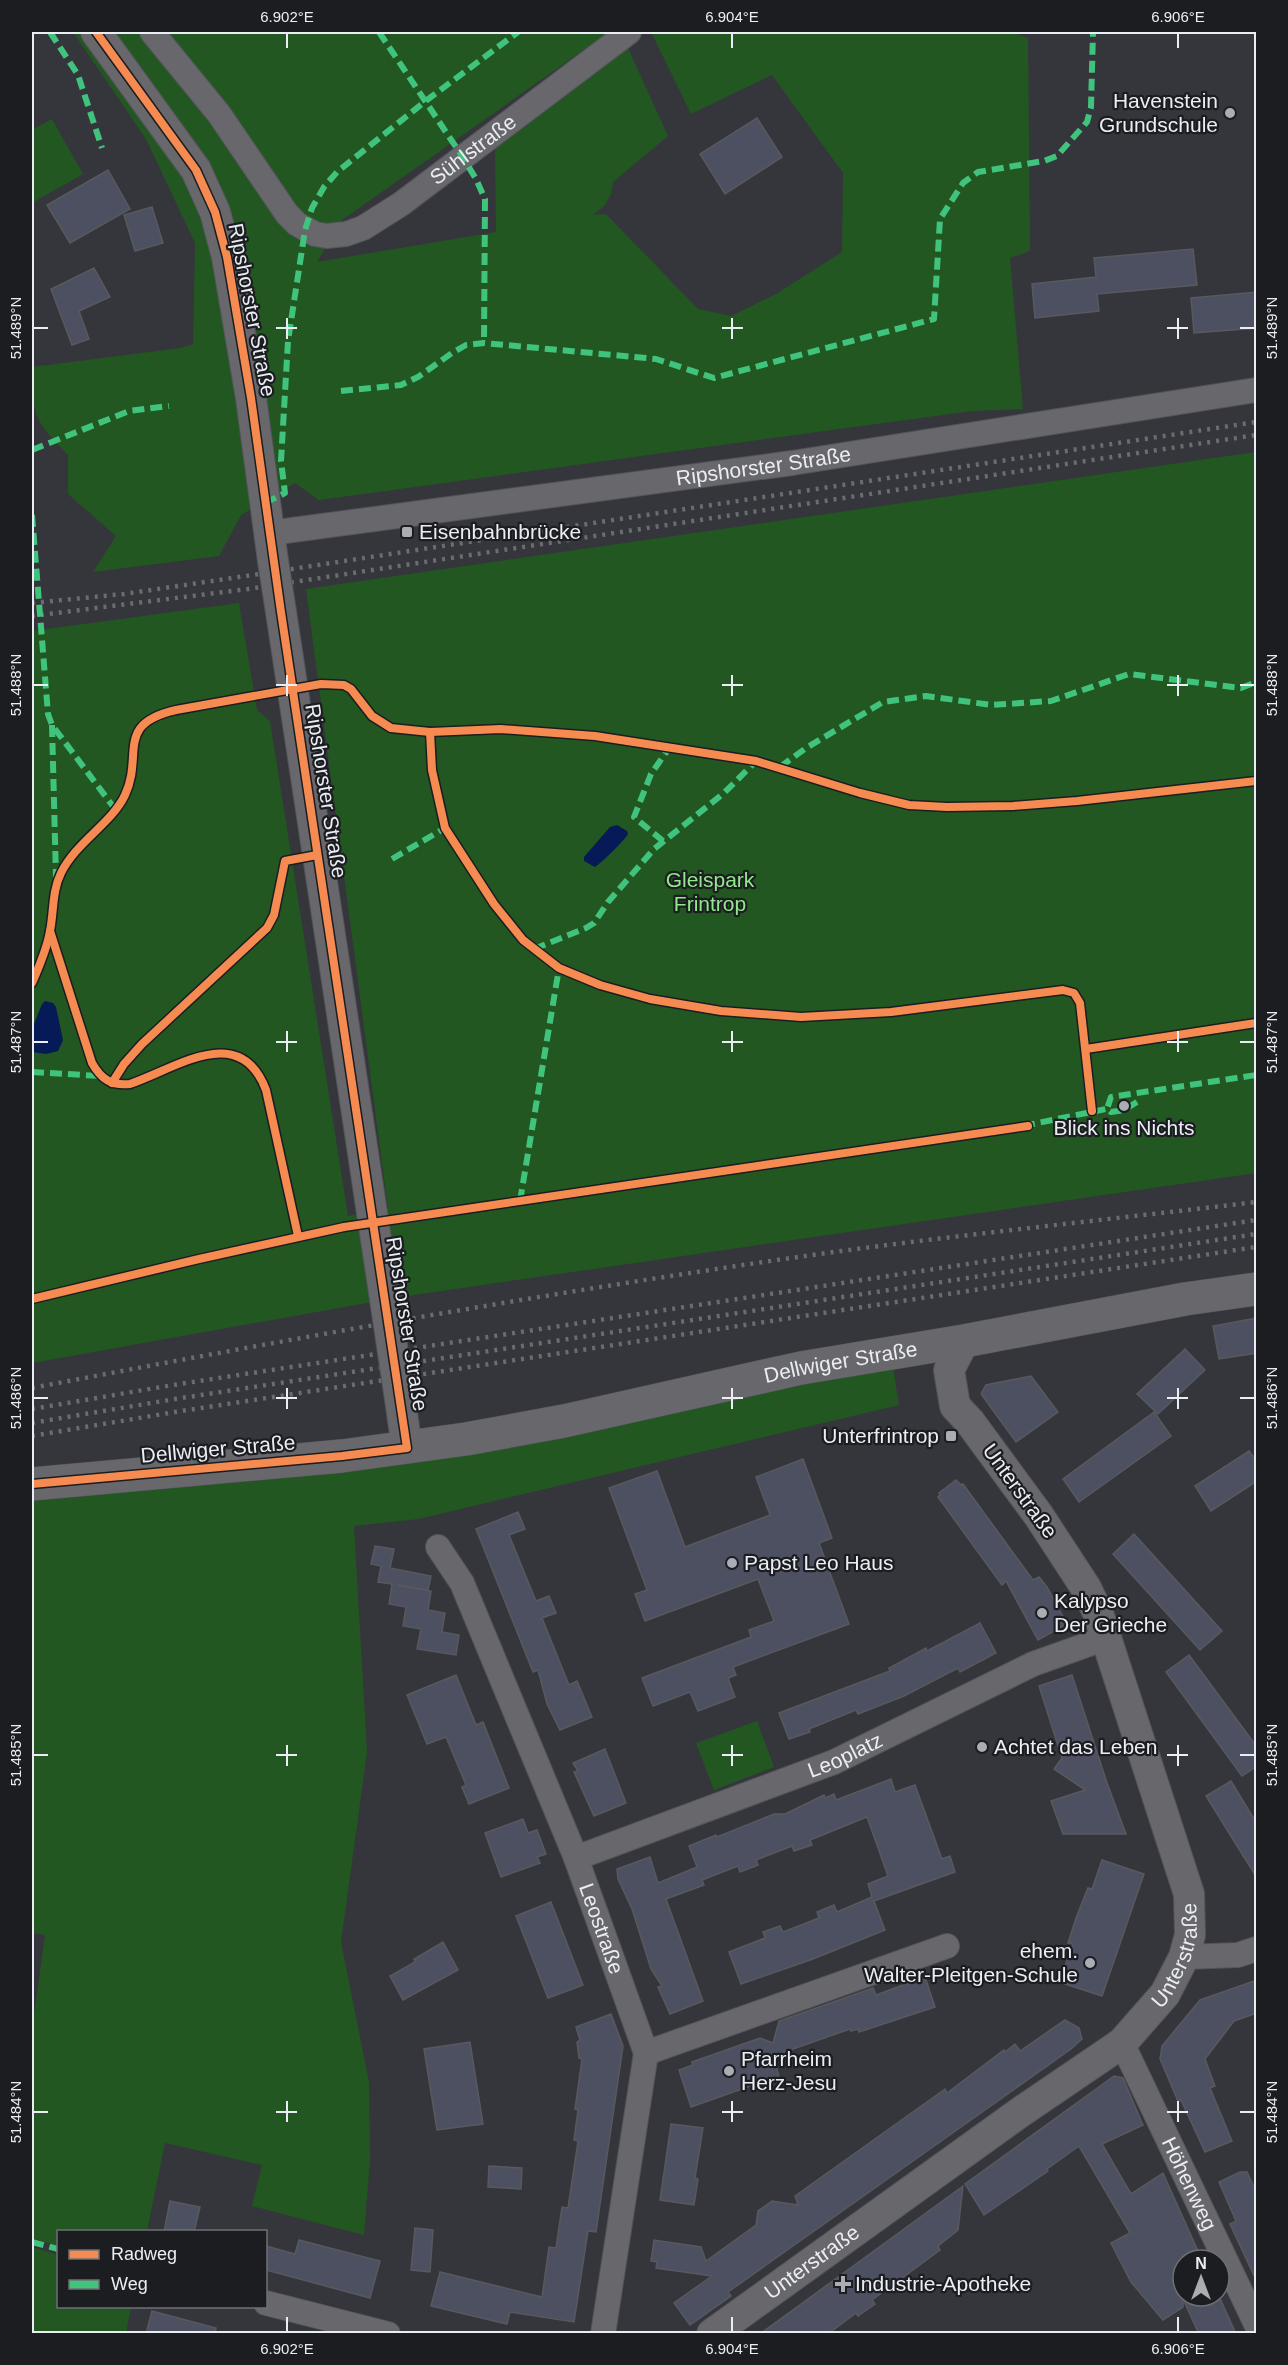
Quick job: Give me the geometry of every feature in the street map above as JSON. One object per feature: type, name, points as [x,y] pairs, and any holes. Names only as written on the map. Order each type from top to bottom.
[{"type":"main road","name":"Dellwiger Straße","points":[[32,1484],[407,1448],[564,1421],[801,1368],[964,1341],[1185,1299],[1257,1289]]},
{"type":"street","name":"Ripshorster Straße","points":[[96,32],[196,170],[215,212],[227,257],[249,387],[288,662],[407,1448]]},
{"type":"street","name":"Sühlstraße","points":[[153,32],[219,114],[286,214],[305,230],[327,236],[346,234],[363,228],[400,204],[629,32]]},
{"type":"street","name":"Ripshorster Straße","points":[[271,547],[1257,390]]},
{"type":"street","name":"Unterstraße","points":[[712,2334],[1022,2111],[1122,2043],[1165,1994],[1184,1957],[1190,1935],[1189,1894],[1106,1638],[1086,1588],[1063,1551],[970,1422],[955,1406],[949,1370],[964,1341]]},
{"type":"street","name":"Leostraße","points":[[438,1547],[462,1582],[576,1857],[646,2053],[603,2334]]},
{"type":"street","name":"Leoplatz","points":[[576,1857],[834,1762],[1033,1664],[1106,1638]]},
{"type":"street","points":[[646,2053],[948,1946]]},
{"type":"street","points":[[1184,1957],[1238,1955],[1257,1949]]},
{"type":"street","name":"Höhenweg","points":[[1122,2043],[1257,2324]]},
{"type":"street","points":[[267,2303],[388,2334]]},
{"type":"green space","points":[[73,32],[609,32],[342,220],[317,262],[496,232],[495,146],[626,44],[668,136],[613,182],[611,194],[605,205],[593,215],[606,214],[698,309],[731,316],[776,294],[842,252],[843,173],[772,75],[691,114],[651,32],[1011,32],[1028,38],[1030,251],[1010,258],[1023,409],[972,411],[319,500],[295,483],[241,515],[219,556],[93,572],[116,536],[68,494],[68,455],[48,433],[37,416],[34,407],[32,367],[181,348],[193,344],[195,243],[146,139]]},
{"type":"green space","points":[[52,119],[83,174],[32,203],[32,130]]},
{"type":"green space","name":"Gleispark Frintrop","points":[[1256,452],[1256,1173],[400,1297],[32,1363],[32,631],[239,603],[257,710],[270,721],[348,1216],[388,1208],[306,589]]},
{"type":"green space","points":[[892,1361],[899,1405],[418,1519],[354,1526],[367,1752],[341,1942],[369,2082],[370,2160],[364,2235],[252,2206],[262,2165],[165,2143],[147,2230],[57,2230],[57,2246],[32,2238],[32,2029],[45,1935],[32,1933],[32,1491]]},
{"type":"green space","points":[[757,1721],[774,1767],[714,1790],[696,1743]]},
{"type":"green space","points":[[32,2247],[57,2255],[57,2308],[131,2308],[126,2333],[32,2333]]},
{"type":"shaded area","points":[[617,825],[628,834],[622,842],[595,867],[584,861],[584,857],[610,827]]},
{"type":"shaded area","points":[[45,1001],[53,1003],[56,1007],[63,1040],[58,1051],[46,1054],[32,1052],[32,1029]]},
{"type":"building","points":[[757,118],[782,157],[725,194],[700,154]]},
{"type":"building","points":[[108,170],[130,209],[70,243],[47,205]]},
{"type":"building","points":[[152,207],[163,243],[135,251],[124,215]]},
{"type":"building","points":[[1193,249],[1197,285],[1097,294],[1099,311],[1035,318],[1032,284],[1096,277],[1094,258]]},
{"type":"building","points":[[94,268],[110,297],[79,311],[89,339],[72,345],[51,289]]},
{"type":"building","points":[[1257,292],[1257,328],[1194,333],[1191,298]]},
{"type":"building","points":[[1257,1318],[1257,1353],[1219,1359],[1213,1326]]},
{"type":"building","points":[[1185,1349],[1205,1370],[1158,1414],[1137,1394]]},
{"type":"building","points":[[1031,1376],[1058,1412],[1016,1442],[981,1394],[986,1385]]},
{"type":"building","points":[[1154,1412],[1171,1436],[1079,1502],[1063,1479]]},
{"type":"building","points":[[1249,1451],[1257,1461],[1257,1481],[1211,1511],[1195,1486]]},
{"type":"building","name":"Papst Leo Haus","points":[[803,1459],[832,1538],[819,1543],[849,1624],[733,1667],[736,1675],[728,1678],[735,1697],[698,1711],[690,1692],[653,1706],[642,1678],[751,1637],[749,1630],[774,1621],[758,1579],[645,1621],[635,1594],[647,1590],[609,1488],[657,1471],[685,1547],[770,1515],[756,1477]]},
{"type":"building","points":[[956,1480],[961,1485],[963,1484],[1033,1580],[1039,1577],[1047,1587],[1067,1624],[1038,1640],[1006,1581],[1002,1585],[938,1497],[939,1493]]},
{"type":"building","points":[[518,1512],[525,1529],[509,1535],[536,1601],[549,1596],[556,1613],[542,1618],[569,1685],[577,1681],[592,1717],[560,1730],[547,1704],[538,1670],[533,1672],[476,1529]]},
{"type":"building","points":[[1134,1534],[1222,1631],[1200,1650],[1113,1554]]},
{"type":"building","points":[[375,1546],[394,1549],[390,1568],[431,1576],[428,1590],[397,1585],[431,1591],[428,1610],[445,1613],[442,1632],[459,1635],[456,1655],[417,1649],[421,1629],[403,1626],[406,1607],[389,1604],[392,1584],[378,1582],[381,1566],[371,1564]]},
{"type":"building","points":[[980,1623],[996,1653],[960,1672],[958,1668],[904,1696],[858,1714],[856,1710],[809,1729],[810,1732],[789,1739],[779,1713],[890,1671],[889,1668],[926,1648],[927,1651]]},
{"type":"building","points":[[1189,1655],[1257,1747],[1257,1766],[1242,1776],[1166,1672]]},
{"type":"building","points":[[456,1675],[476,1725],[483,1722],[509,1788],[469,1804],[462,1787],[466,1785],[446,1737],[427,1744],[407,1695]]},
{"type":"building","points":[[1072,1675],[1126,1834],[1063,1834],[1051,1801],[1085,1790],[1054,1769],[1062,1758],[1039,1686]]},
{"type":"building","points":[[605,1749],[626,1803],[594,1816],[574,1772],[578,1771],[573,1763]]},
{"type":"building","points":[[891,1779],[895,1792],[915,1785],[942,1859],[950,1856],[955,1872],[874,1901],[885,1930],[813,1959],[741,1984],[729,1952],[765,1938],[763,1932],[780,1926],[783,1932],[819,1918],[817,1912],[834,1905],[837,1912],[872,1897],[868,1884],[888,1876],[867,1817],[810,1840],[812,1845],[794,1851],[792,1846],[756,1860],[758,1865],[740,1872],[738,1866],[702,1880],[704,1885],[666,1899],[703,2001],[670,2014],[658,1987],[662,1986],[651,1969],[632,1909],[618,1879],[617,1869],[650,1857],[658,1883],[697,1867],[689,1846],[774,1814],[785,1814],[824,1795],[825,1798],[834,1794],[836,1800]]},
{"type":"building","points":[[1231,1781],[1257,1824],[1257,1878],[1206,1796]]},
{"type":"building","points":[[523,1819],[528,1833],[537,1830],[546,1854],[537,1857],[540,1863],[501,1877],[485,1833]]},
{"type":"building","points":[[1102,1860],[1144,1874],[1102,1996],[1059,1982],[1073,1944],[1068,1943],[1076,1918],[1088,1888],[1092,1889]]},
{"type":"building","points":[[551,1902],[583,1985],[548,1998],[516,1916]]},
{"type":"building","points":[[443,1942],[458,1970],[403,2000],[390,1976]]},
{"type":"building","points":[[925,1977],[935,2007],[859,2032],[858,2029],[851,2031],[850,2029],[773,2056],[779,2076],[691,2107],[679,2070],[693,2065],[692,2062],[760,2038],[773,2043],[779,2021],[873,1988],[876,1995]]},
{"type":"building","points":[[1257,1980],[1257,2013],[1234,2021],[1205,2059],[1215,2086],[1210,2088],[1232,2141],[1205,2152],[1181,2100],[1178,2101],[1160,2059],[1162,2046],[1200,2000]]},
{"type":"building","points":[[611,2014],[623,2046],[596,2232],[588,2231],[574,2322],[510,2312],[507,2324],[431,2306],[440,2272],[542,2297],[549,2247],[556,2248],[562,2207],[568,2208],[578,2141],[574,2140],[578,2110],[575,2109],[582,2059],[579,2058],[577,2042],[580,2040],[576,2027]]},
{"type":"building","points":[[1065,2020],[1079,2028],[1082,2039],[1071,2049],[728,2292],[731,2296],[690,2325],[674,2303],[712,2276],[656,2268],[657,2262],[651,2261],[654,2240],[701,2247],[706,2261],[756,2225],[758,2211],[772,2201],[798,2205],[795,2196],[945,2089],[947,2093],[1004,2050],[1005,2052],[1015,2044],[1020,2051]]},
{"type":"building","points":[[470,2042],[483,2124],[437,2130],[424,2049]]},
{"type":"building","points":[[1114,2076],[1123,2078],[1143,2125],[1102,2144],[1131,2194],[1163,2173],[1197,2248],[1171,2248],[1171,2308],[1181,2308],[1163,2320],[1131,2282],[1111,2243],[1130,2233],[1079,2146],[1047,2169],[1048,2171],[984,2215],[965,2184]]},
{"type":"building","points":[[671,2124],[703,2128],[695,2178],[698,2179],[694,2205],[660,2200]]},
{"type":"building","points":[[489,2166],[522,2168],[521,2189],[488,2187]]},
{"type":"building","points":[[1240,2172],[1247,2172],[1257,2194],[1257,2282],[1230,2224],[1236,2221],[1219,2182]]},
{"type":"building","points":[[963,2186],[958,2230],[938,2246],[940,2250],[872,2300],[875,2304],[858,2316],[856,2313],[828,2334],[760,2334]]},
{"type":"building","points":[[170,2201],[200,2207],[194,2230],[164,2230]]},
{"type":"building","points":[[415,2228],[433,2230],[430,2272],[411,2270]]},
{"type":"building","points":[[299,2240],[380,2261],[370,2298],[267,2270],[267,2246],[295,2254]]},
{"type":"building","points":[[1187,2308],[1224,2308],[1236,2334],[1199,2334]]},
{"type":"building","points":[[152,2311],[216,2328],[215,2334],[146,2334]]},
{"type":"railway","points":[[32,603],[124,594],[246,576],[1256,422]]},
{"type":"railway","points":[[32,616],[248,589],[1256,435]]},
{"type":"railway","points":[[32,1388],[418,1318],[708,1270],[918,1241],[1256,1202]]},
{"type":"railway","points":[[32,1409],[173,1385],[1256,1220]]},
{"type":"railway","points":[[32,1423],[175,1399],[1256,1234]]},
{"type":"railway","points":[[32,1436],[175,1412],[1256,1247]]},
{"type":"marked path","points":[[50,32],[78,75],[102,148]]},
{"type":"marked path","points":[[379,32],[462,156],[485,199],[484,343]]},
{"type":"marked path","points":[[265,503],[285,493],[281,461],[288,341],[305,230],[312,208],[324,187],[337,172],[427,100],[518,32]]},
{"type":"marked path","points":[[341,391],[401,385],[418,377],[466,345],[484,343],[656,359],[714,378],[934,319],[940,219],[963,183],[978,172],[1044,161],[1057,156],[1087,122],[1091,107],[1093,32]]},
{"type":"marked path","points":[[32,450],[129,411],[169,406]]},
{"type":"marked path","points":[[32,515],[48,714],[52,725],[115,809]]},
{"type":"marked path","points":[[780,767],[806,748],[883,702],[926,696],[992,705],[1051,701],[1129,674],[1241,688],[1256,682]]},
{"type":"marked path","points":[[52,725],[56,878]]},
{"type":"marked path","points":[[663,841],[634,817],[651,774],[669,748]]},
{"type":"marked path","points":[[534,949],[594,923],[608,902],[654,849],[724,793],[756,761]]},
{"type":"marked path","points":[[392,859],[445,828]]},
{"type":"marked path","points":[[520,1201],[559,968]]},
{"type":"marked path","points":[[32,1072],[100,1076]]},
{"type":"marked path","points":[[1137,1102],[1124,1110],[1111,1112],[1107,1109],[1111,1097],[1256,1075]]},
{"type":"marked path","points":[[1023,1126],[1111,1108]]},
{"type":"marked path","points":[[32,2242],[57,2249]]},
{"type":"cycle path","points":[[32,1484],[407,1448],[251,398],[227,257],[215,212],[196,170],[96,32]]},
{"type":"cycle path","points":[[32,983],[47,944],[55,894],[61,873],[76,852],[112,815],[125,795],[130,780],[134,743],[138,732],[145,724],[157,716],[176,710],[321,684],[344,685],[351,689],[372,716],[391,728],[430,732],[501,729],[595,736],[756,761],[860,793],[909,805],[1013,806],[1256,781]]},
{"type":"cycle path","points":[[430,732],[432,770],[445,828],[494,904],[523,940],[559,968],[600,985],[650,999],[721,1011],[801,1017],[891,1012],[1063,990],[1074,993],[1080,1003],[1092,1111]]},
{"type":"cycle path","points":[[112,1083],[124,1064],[142,1044],[267,928],[274,915],[285,861],[317,855]]},
{"type":"cycle path","points":[[50,931],[92,1063],[107,1080],[117,1084],[130,1084],[206,1055],[224,1054],[240,1058],[255,1069],[266,1090],[298,1236]]},
{"type":"cycle path","points":[[1086,1049],[1256,1023]]},
{"type":"cycle path","points":[[32,1299],[344,1227],[1028,1126]]},
{"type":"place","name":"Havenstein Grundschule","points":[[1230,113]]},
{"type":"place","name":"Eisenbahnbrücke","points":[[407,532]]},
{"type":"place","name":"Blick ins Nichts","points":[[1124,1106]]},
{"type":"place","name":"Unterfrintrop","points":[[951,1436]]},
{"type":"place","name":"Papst Leo Haus","points":[[732,1563]]},
{"type":"place","name":"Kalypso Der Grieche","points":[[1042,1613]]},
{"type":"place","name":"Achtet das Leben","points":[[982,1747]]},
{"type":"place","name":"ehem. Walter-Pleitgen-Schule","points":[[1090,1963]]},
{"type":"place","name":"Pfarrheim Herz-Jesu","points":[[729,2071]]},
{"type":"place","name":"Industrie-Apotheke","points":[[843,2284]]}]
